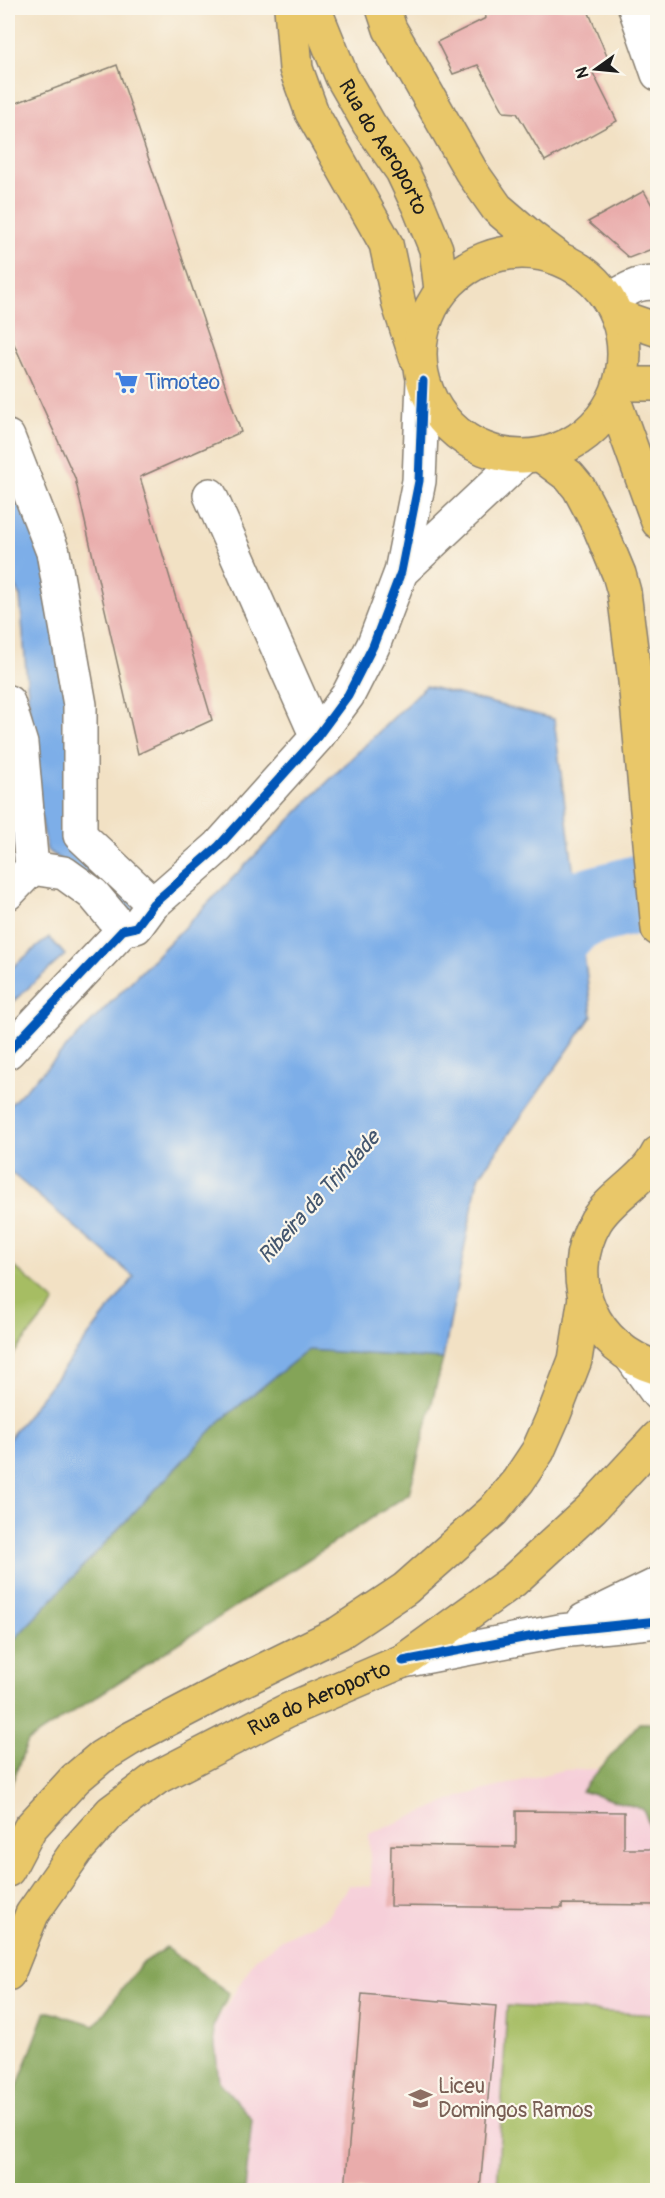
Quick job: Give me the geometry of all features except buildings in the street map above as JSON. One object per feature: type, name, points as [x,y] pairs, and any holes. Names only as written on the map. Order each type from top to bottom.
[{"type":"main road","points":[[291,8],[296,69],[312,113],[386,244],[399,305],[436,412],[459,436],[489,452],[532,457],[569,477],[579,488],[610,551],[624,592],[635,681],[657,929]]},
{"type":"main road","name":"Rua do Aeroporto","points":[[314,8],[342,77],[369,124],[402,171],[419,207],[436,249],[441,290]]},
{"type":"main road","points":[[383,8],[390,29],[471,171],[497,208],[532,238],[579,269],[596,284],[613,308],[623,338],[625,361],[617,392],[597,425],[572,445],[532,457]]},
{"type":"main road","points":[[422,374],[423,327],[441,290],[460,272],[483,259],[508,252],[535,252],[560,258]]},
{"type":"main road","points":[[613,308],[657,330]]},
{"type":"main road","points":[[617,392],[657,384]]},
{"type":"main road","points":[[617,392],[657,522]]},
{"type":"main road","points":[[645,1363],[610,1342],[594,1321],[585,1297],[582,1271],[586,1245],[596,1221],[612,1201],[653,1163],[657,1154]]},
{"type":"main road","points":[[612,1201],[636,1184],[657,1178]]},
{"type":"main road","points":[[8,1870],[30,1827],[75,1779],[101,1757],[130,1739],[234,1684],[339,1633],[405,1589],[493,1511],[538,1451],[553,1417],[575,1359],[585,1297]]},
{"type":"main road","name":"Rua do Aeroporto","points":[[8,1974],[32,1914],[77,1850],[111,1812],[168,1771],[286,1711],[404,1661],[513,1581],[592,1508],[657,1437]]},
{"type":"street","points":[[644,16],[657,74]]},
{"type":"street","points":[[613,308],[636,284],[646,282],[657,284]]},
{"type":"street","points":[[8,1052],[138,920],[218,847],[317,737],[348,695],[373,646],[401,572],[419,481],[422,374]]},
{"type":"street","points":[[8,437],[53,552],[80,705],[80,835],[138,920]]},
{"type":"street","points":[[401,572],[532,457]]},
{"type":"street","points":[[210,495],[317,737]]},
{"type":"street","points":[[8,702],[21,744],[32,868],[8,893]]},
{"type":"street","points":[[32,868],[64,873],[93,894],[138,920]]},
{"type":"street","points":[[645,1363],[657,1394]]},
{"type":"street","points":[[560,1631],[657,1584]]},
{"type":"street","points":[[404,1661],[560,1631],[657,1621]]},
{"type":"shaded area","points":[[657,1767],[657,2190],[245,2190],[252,2119],[219,2081],[213,2027],[255,1959],[282,1939],[327,1917],[349,1885],[371,1887],[369,1834],[462,1796],[563,1770]]},
{"type":"green space","points":[[8,1261],[55,1302],[8,1361]]},
{"type":"green space","points":[[308,1350],[443,1359],[409,1494],[28,1741],[8,1793],[8,1646],[220,1421]]},
{"type":"green space","points":[[639,1723],[657,1723],[657,1844],[643,1809],[581,1791]]},
{"type":"green space","points":[[166,1948],[229,1993],[213,2027],[219,2081],[252,2119],[245,2190],[8,2190],[8,2111],[46,2011],[95,2025],[141,1964]]},
{"type":"green space","points":[[507,2006],[657,2015],[657,2190],[497,2190]]},
{"type":"water","points":[[8,401],[54,522],[91,823],[146,932],[122,903],[47,850],[36,791],[20,597],[8,564]]},
{"type":"water","points":[[426,686],[554,719],[592,1016],[478,1178],[443,1359],[308,1350],[220,1421],[8,1646],[8,1440],[134,1277],[8,1170],[8,1107],[320,789]]},
{"type":"water","points":[[49,937],[65,955],[8,1006],[8,971]]},
{"type":"waterway","name":"Ribeira da Trindade","points":[[504,987],[573,911],[658,889]]},
{"type":"cycle path","points":[[8,1052],[123,930],[136,927],[153,904],[218,847],[317,737],[348,695],[373,646],[401,572],[419,481],[423,381]]},
{"type":"cycle path","points":[[403,1661],[560,1631],[658,1621]]},
{"type":"place","name":"Timoteo","points":[[127,382]]},
{"type":"place","name":"Liceu Domingos Ramos","points":[[420,2098]]}]
